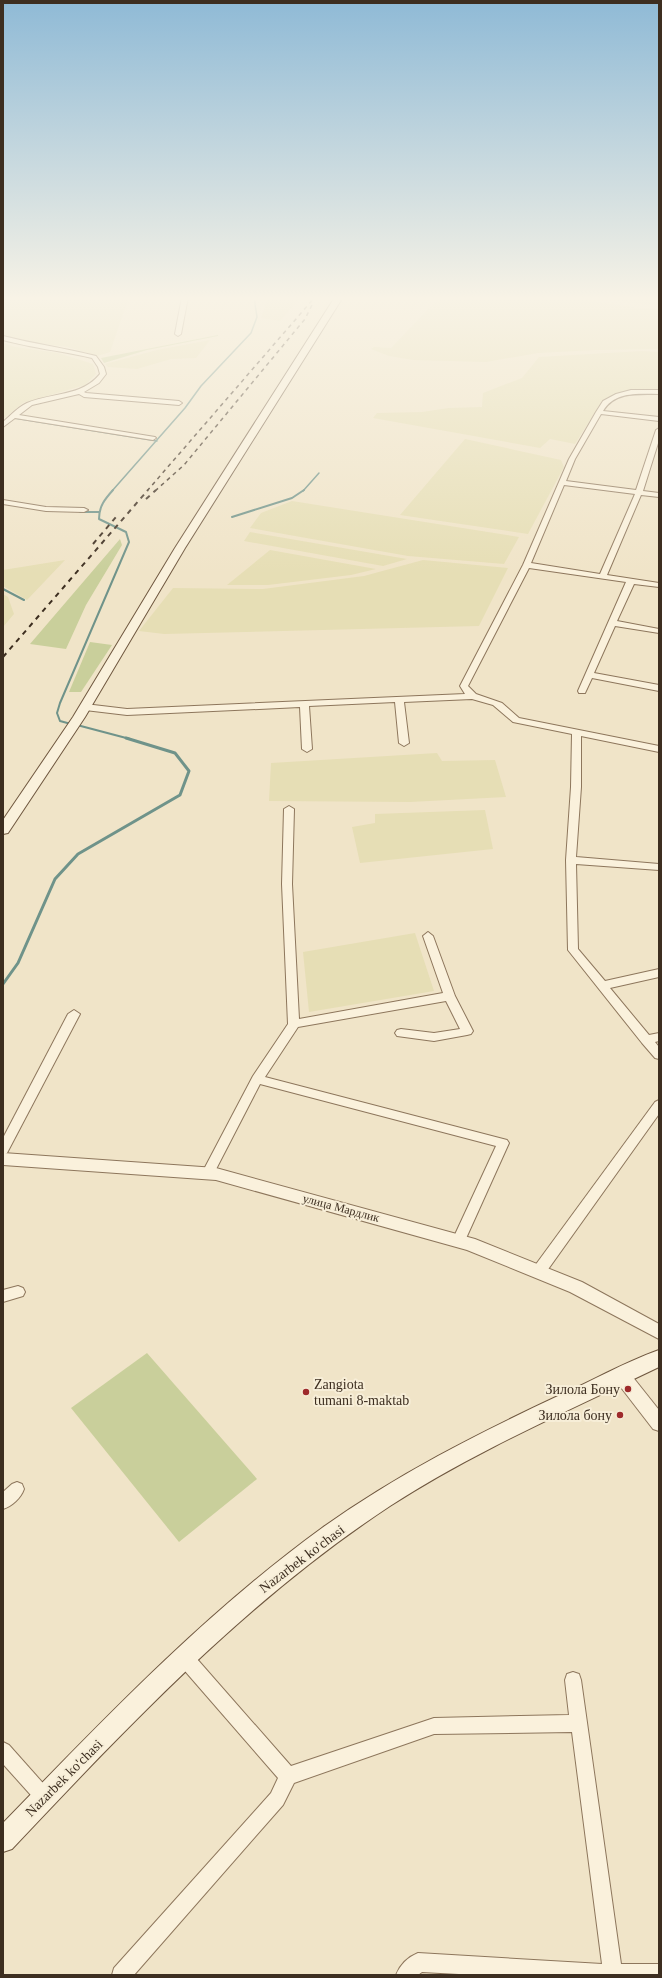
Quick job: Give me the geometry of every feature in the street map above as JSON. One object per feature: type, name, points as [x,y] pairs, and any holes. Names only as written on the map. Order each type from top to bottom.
[{"type":"main road","points":[[3,830],[82,712],[180,548],[281,389]]},
{"type":"main road","name":"Nazarbek ko'chasi","points":[[3,1840],[184,1657],[248,1600],[317,1546],[383,1499],[480,1444],[659,1358]]},
{"type":"street","points":[[3,425],[29,405],[84,389]]},
{"type":"street","points":[[79,391],[84,395],[179,403]]},
{"type":"street","points":[[472,696],[466,692],[464,686],[527,565],[572,460],[605,402],[632,392],[659,392]]},
{"type":"street","points":[[599,412],[659,419]]},
{"type":"street","points":[[14,416],[153,438]]},
{"type":"street","points":[[603,576],[639,492],[659,430]]},
{"type":"street","points":[[562,483],[659,495]]},
{"type":"street","points":[[3,502],[46,509],[84,510]]},
{"type":"street","points":[[527,565],[659,586]]},
{"type":"street","points":[[582,691],[631,581]]},
{"type":"street","points":[[612,623],[659,631]]},
{"type":"street","points":[[589,675],[659,688]]},
{"type":"street","points":[[82,712],[127,712],[472,696],[498,704],[516,720],[659,749]]},
{"type":"street","points":[[399,700],[404,743]]},
{"type":"street","points":[[304,704],[306,748]]},
{"type":"street","points":[[576,732],[576,787],[571,860],[573,950],[659,1056]]},
{"type":"street","points":[[208,1173],[257,1079],[294,1024],[287,884],[289,809]]},
{"type":"street","points":[[571,860],[659,867]]},
{"type":"street","points":[[401,1033],[426,1038],[448,1036],[466,1031],[449,996],[428,936]]},
{"type":"street","points":[[601,986],[659,973]]},
{"type":"street","points":[[294,1024],[449,996]]},
{"type":"street","points":[[3,1150],[74,1014]]},
{"type":"street","points":[[646,1040],[659,1037]]},
{"type":"street","points":[[257,1079],[503,1143],[458,1241]]},
{"type":"street","points":[[539,1271],[659,1104]]},
{"type":"street","name":"улица Мардлик","points":[[3,1159],[216,1174],[458,1241],[539,1271],[576,1287],[659,1332]]},
{"type":"street","points":[[3,1296],[18,1292]]},
{"type":"street","points":[[622,1376],[659,1423]]},
{"type":"street","points":[[3,1502],[18,1490]]},
{"type":"street","points":[[184,1657],[288,1776]]},
{"type":"street","points":[[573,1680],[613,1974]]},
{"type":"street","points":[[121,1975],[277,1799],[288,1776],[434,1726],[578,1723]]},
{"type":"street","points":[[3,1751],[44,1797]]},
{"type":"street","points":[[405,1975],[418,1962],[613,1974],[659,1973]]},
{"type":"shaded area","points":[[3,389],[70,389],[23,403],[3,419]]},
{"type":"shaded area","points":[[493,389],[659,389],[659,391],[618,393],[602,401],[575,444],[550,439],[540,448],[373,418],[377,413],[422,412],[449,408],[482,407],[483,393]]},
{"type":"shaded area","points":[[465,439],[561,460],[564,467],[528,534],[400,515]]},
{"type":"shaded area","points":[[292,501],[519,537],[504,564],[408,556],[250,528],[261,513]]},
{"type":"shaded area","points":[[250,532],[407,559],[383,566],[244,541]]},
{"type":"shaded area","points":[[270,550],[376,569],[351,575],[268,585],[227,585]]},
{"type":"shaded area","points":[[65,560],[27,600],[3,586],[3,570]]},
{"type":"shaded area","points":[[423,560],[508,568],[479,626],[164,634],[139,631],[173,588],[263,589],[364,576]]},
{"type":"shaded area","points":[[3,594],[8,597],[14,614],[3,627]]},
{"type":"shaded area","points":[[437,753],[442,761],[495,760],[506,797],[410,802],[269,801],[271,763]]},
{"type":"shaded area","points":[[485,810],[493,849],[360,863],[352,827],[375,823],[375,814]]},
{"type":"shaded area","points":[[415,933],[434,991],[309,1012],[303,952]]},
{"type":"green space","points":[[120,539],[122,545],[86,605],[66,649],[30,644]]},
{"type":"green space","points":[[90,642],[112,645],[81,692],[69,692]]},
{"type":"green space","points":[[147,1353],[257,1479],[179,1542],[71,1408]]},
{"type":"waterway","points":[[156,441],[185,408],[199,389]]},
{"type":"waterway","points":[[14,418],[156,441]]},
{"type":"waterway","points":[[112,491],[156,441]]},
{"type":"waterway","points":[[304,490],[319,473]]},
{"type":"waterway","points":[[232,517],[292,498],[304,490]]},
{"type":"waterway","points":[[71,724],[60,721],[57,713],[60,703],[129,542],[126,532],[99,519],[100,510],[103,503],[112,491]]},
{"type":"waterway","points":[[80,512],[99,512]]},
{"type":"waterway","points":[[3,589],[24,600]]},
{"type":"waterway","points":[[77,725],[130,739]]},
{"type":"waterway","points":[[3,984],[18,963],[55,879],[78,854],[180,795],[189,771],[175,753],[126,738]]},
{"type":"railway","points":[[147,491],[235,389]]},
{"type":"railway","points":[[155,491],[184,465],[247,389]]},
{"type":"railway","points":[[3,657],[148,490]]},
{"type":"railway","points":[[146,499],[156,490]]},
{"type":"railway","points":[[93,544],[116,517]]},
{"type":"place","name":"Зилола Бону","points":[[628,1389]]},
{"type":"place","name":"Zangiota tumani 8-maktab","points":[[306,1392]]},
{"type":"place","name":"Зилола бону","points":[[620,1415]]}]
